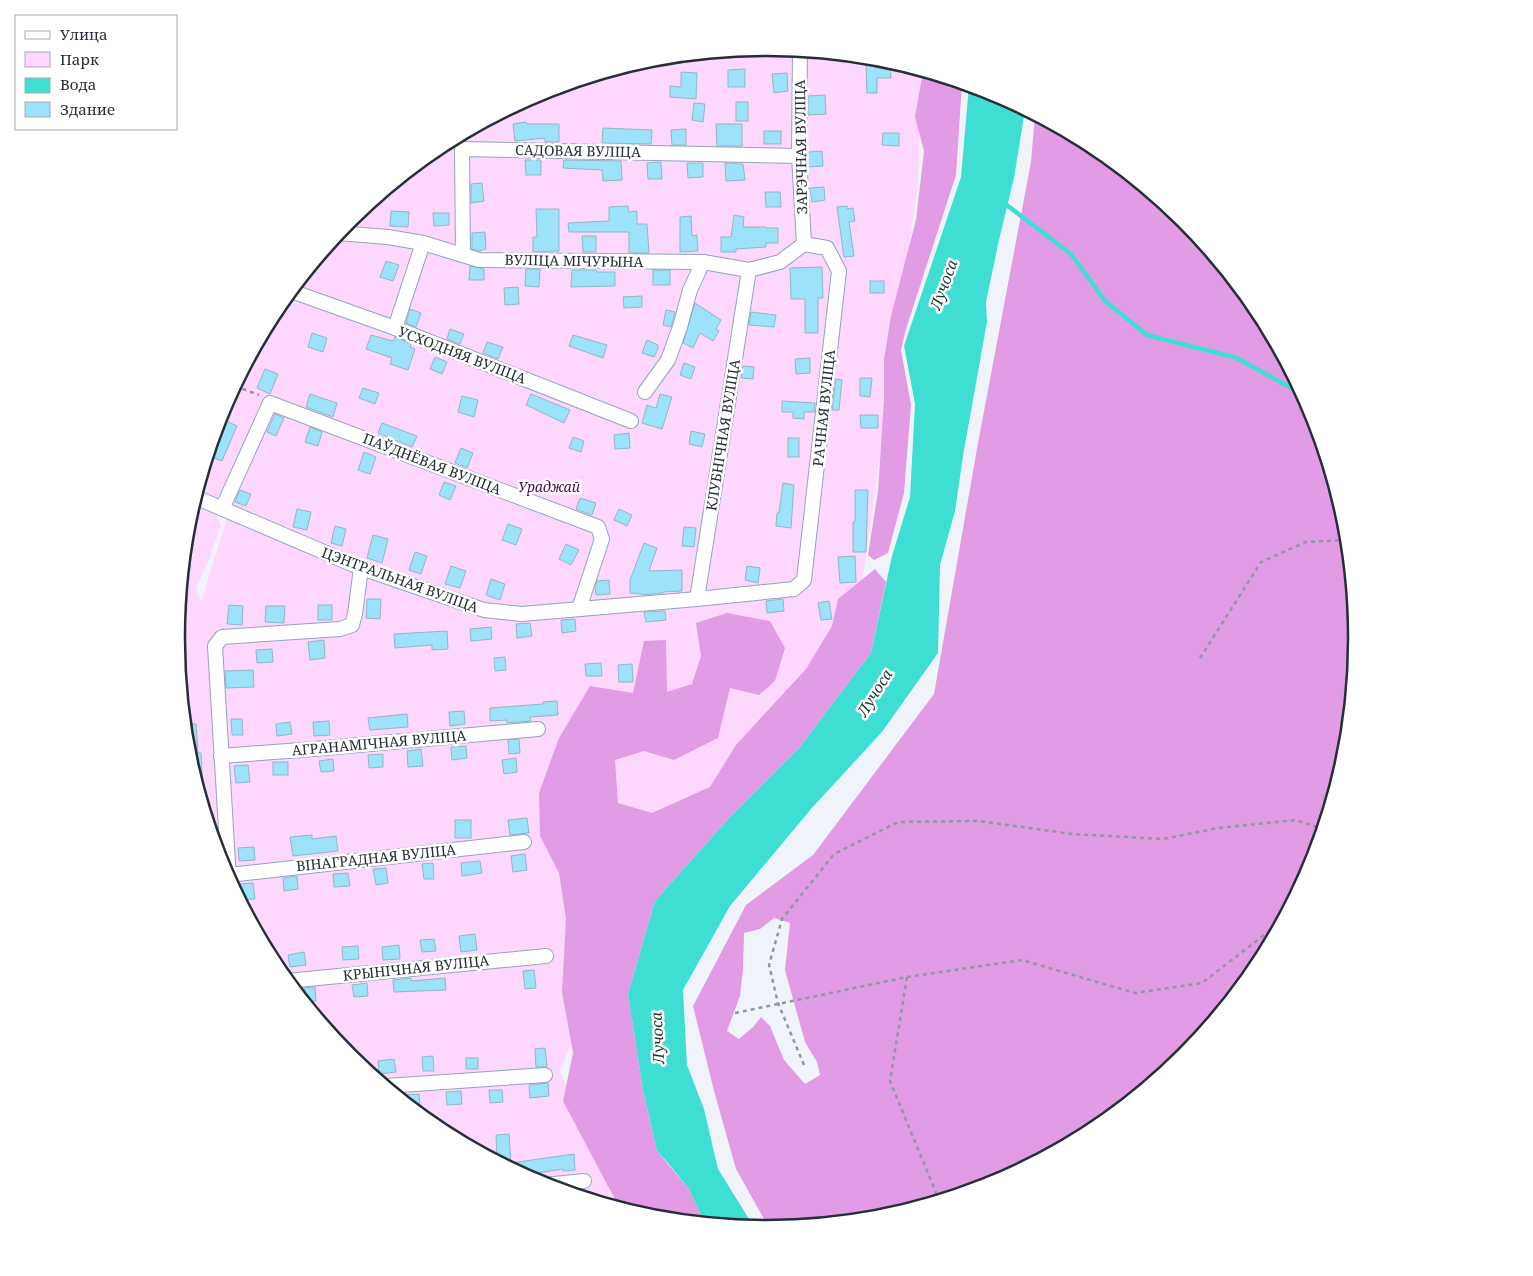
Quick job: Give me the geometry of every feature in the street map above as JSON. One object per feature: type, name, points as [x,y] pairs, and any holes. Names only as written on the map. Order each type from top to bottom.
[{"type":"lane","name":"ЗАРЭЧНАЯ ВУЛІЦА","points":[[800,57],[799,156],[804,244]]},
{"type":"lane","name":"САДОВАЯ ВУЛІЦА","points":[[463,256],[462,149],[799,156]]},
{"type":"lane","name":"ВУЛІЦА МІЧУРЫНА","points":[[348,234],[388,237],[423,243],[479,260],[703,262],[749,270],[780,262],[804,244]]},
{"type":"lane","points":[[395,328],[423,243]]},
{"type":"lane","name":"РАЧНАЯ ВУЛІЦА","points":[[794,588],[804,580],[839,271],[826,248],[804,244]]},
{"type":"lane","points":[[645,392],[668,360],[680,327],[690,290],[703,262]]},
{"type":"lane","name":"КЛУБНІЧНАЯ ВУЛІЦА","points":[[697,599],[749,270]]},
{"type":"lane","name":"УСХОДНЯЯ ВУЛІЦА","points":[[298,294],[395,328],[631,421]]},
{"type":"lane","points":[[222,509],[270,403]]},
{"type":"lane","name":"ПАЎДНЁВАЯ ВУЛІЦА","points":[[270,403],[598,527],[602,539],[579,609]]},
{"type":"lane","name":"ЦЭНТРАЛЬНАЯ ВУЛІЦА","points":[[202,500],[361,568],[484,610],[522,614],[697,599],[794,588]]},
{"type":"lane","points":[[228,857],[214,646],[222,637],[340,630],[352,625],[356,614],[361,568]]},
{"type":"lane","name":"АГРАНАМІЧНАЯ ВУЛІЦА","points":[[221,756],[538,729]]},
{"type":"lane","name":"ВІНАГРАДНАЯ ВУЛІЦА","points":[[236,876],[524,842]]},
{"type":"lane","name":"КРЫНІЧНАЯ ВУЛІЦА","points":[[296,979],[546,956]]},
{"type":"lane","points":[[395,1085],[545,1075]]},
{"type":"lane","points":[[563,1183],[584,1181]]},
{"type":"path","points":[[241,389],[263,397],[270,403]]},
{"type":"path","points":[[1200,658],[1261,562],[1306,542],[1339,540]]},
{"type":"path","points":[[804,1065],[778,1003],[769,965],[782,919],[834,854],[898,822],[979,821],[1072,834],[1162,839],[1218,828],[1296,820],[1316,827]]},
{"type":"path","points":[[735,1013],[907,977],[1022,960],[1135,993],[1202,983],[1268,932]]},
{"type":"path","points":[[907,977],[890,1081],[937,1194]]},
{"type":"green space","name":"Ураджай","points":[[728,57],[805,57],[880,67],[921,77],[918,182],[860,592],[834,646],[636,890],[560,1071],[614,1199],[580,1189],[509,1160],[443,1122],[412,1100],[355,1049],[329,1022],[283,961],[263,929],[229,861],[205,789],[196,751],[186,676],[186,600],[190,562],[200,507],[216,515],[221,525],[196,589],[201,602],[227,518],[200,506],[216,451],[229,415],[263,347],[305,284],[329,254],[383,201],[412,176],[443,154],[509,116],[544,101],[580,87],[653,67]]},
{"type":"shaded area","points":[[922,77],[962,90],[956,175],[906,329],[901,350],[911,405],[904,493],[888,553],[874,560],[868,555],[878,491],[884,400],[884,359],[891,316],[916,220],[924,151],[915,117]]},
{"type":"shaded area","points":[[1034,122],[1090,154],[1121,176],[1178,227],[1204,254],[1250,315],[1270,347],[1304,415],[1328,487],[1337,525],[1347,600],[1347,676],[1337,751],[1328,789],[1304,861],[1270,929],[1250,961],[1204,1022],[1178,1049],[1121,1100],[1090,1122],[1024,1160],[953,1189],[880,1209],[805,1219],[765,1220],[736,1169],[693,1006],[746,905],[813,855],[934,694],[978,443],[1031,162]],"holes":[[[774,918],[790,923],[785,970],[805,1042],[817,1062],[820,1075],[805,1084],[784,1060],[770,1026],[761,1017],[739,1039],[727,1031],[740,996],[744,933],[760,929]]]},
{"type":"shaded area","points":[[875,569],[886,582],[871,653],[800,747],[730,817],[655,901],[628,994],[643,1090],[657,1151],[689,1189],[701,1216],[653,1209],[615,1200],[563,1101],[573,1053],[562,992],[566,919],[559,873],[540,836],[539,793],[559,738],[590,686],[633,693],[644,641],[666,640],[667,692],[692,684],[701,656],[696,623],[727,613],[770,621],[785,648],[775,681],[759,695],[730,688],[718,738],[674,760],[644,751],[615,760],[618,803],[652,813],[710,787],[736,745],[806,669],[832,626],[838,599]]},
{"type":"water","name":"Лучоса","points":[[968,93],[1024,116],[1014,178],[986,302],[987,322],[955,511],[940,565],[938,653],[882,732],[811,809],[730,906],[683,990],[687,1065],[704,1109],[718,1169],[749,1220],[701,1216],[689,1189],[657,1151],[643,1090],[628,994],[655,901],[730,817],[800,747],[871,653],[892,556],[910,497],[915,404],[904,346],[961,177]]},
{"type":"building","points":[[866,65],[890,70],[891,78],[877,78],[877,93],[867,93]]},
{"type":"building","points":[[745,69],[745,87],[728,87],[728,70]]},
{"type":"building","points":[[681,72],[697,73],[696,99],[670,97],[670,86],[681,87]]},
{"type":"building","points":[[787,73],[788,91],[774,93],[772,74]]},
{"type":"building","points":[[825,95],[826,114],[808,115],[808,96]]},
{"type":"building","points":[[736,102],[748,102],[748,121],[736,121]]},
{"type":"building","points":[[694,103],[705,104],[703,122],[692,120]]},
{"type":"building","points":[[526,122],[527,124],[559,124],[559,142],[545,142],[545,138],[515,141],[513,124]]},
{"type":"building","points":[[716,124],[742,124],[742,146],[717,146]]},
{"type":"building","points":[[603,128],[652,130],[651,144],[602,143]]},
{"type":"building","points":[[686,129],[686,145],[672,145],[671,130]]},
{"type":"building","points":[[764,131],[781,131],[781,144],[764,144]]},
{"type":"building","points":[[883,133],[899,133],[899,146],[882,145]]},
{"type":"building","points":[[822,151],[823,166],[808,167],[808,152]]},
{"type":"building","points":[[525,160],[541,160],[541,175],[526,175]]},
{"type":"building","points":[[564,160],[621,161],[622,180],[603,181],[602,170],[563,168]]},
{"type":"building","points":[[661,162],[662,179],[648,179],[647,163]]},
{"type":"building","points":[[687,163],[703,163],[703,177],[688,178]]},
{"type":"building","points":[[725,163],[743,164],[745,180],[726,181]]},
{"type":"building","points":[[482,183],[484,201],[471,203],[471,184]]},
{"type":"building","points":[[824,187],[825,200],[812,202],[810,188]]},
{"type":"building","points":[[765,192],[780,192],[781,207],[766,207]]},
{"type":"building","points":[[628,206],[629,212],[637,211],[637,224],[647,224],[649,253],[629,253],[629,232],[569,232],[568,223],[609,221],[609,207]]},
{"type":"building","points":[[847,206],[847,209],[853,208],[855,221],[849,222],[854,256],[844,257],[837,207]]},
{"type":"building","points":[[536,209],[559,209],[559,251],[533,252],[533,237],[537,237]]},
{"type":"building","points":[[391,211],[409,212],[408,227],[390,226]]},
{"type":"building","points":[[433,213],[449,213],[449,225],[434,226]]},
{"type":"building","points":[[734,215],[744,217],[743,227],[778,228],[778,243],[766,243],[766,247],[736,249],[736,252],[721,252],[721,237],[731,237]]},
{"type":"building","points":[[691,216],[692,236],[697,235],[698,251],[680,252],[680,217]]},
{"type":"building","points":[[485,232],[486,249],[480,251],[472,249],[472,233]]},
{"type":"building","points":[[582,236],[596,236],[596,252],[583,252]]},
{"type":"building","points":[[386,261],[399,265],[393,281],[380,277]]},
{"type":"building","points":[[470,266],[484,269],[484,280],[469,280]]},
{"type":"building","points":[[822,267],[823,298],[818,298],[818,333],[805,333],[805,299],[791,299],[790,268]]},
{"type":"building","points":[[526,269],[540,269],[539,287],[525,286]]},
{"type":"building","points":[[572,270],[615,272],[615,286],[571,287]]},
{"type":"building","points":[[653,270],[670,270],[670,285],[653,285]]},
{"type":"building","points":[[870,281],[884,281],[884,293],[870,293]]},
{"type":"building","points":[[518,287],[519,304],[505,305],[504,288]]},
{"type":"building","points":[[642,296],[642,307],[624,308],[623,297]]},
{"type":"building","points":[[695,303],[721,320],[716,329],[719,331],[713,341],[700,333],[693,348],[683,343]]},
{"type":"building","points":[[410,309],[421,313],[416,327],[406,323]]},
{"type":"building","points":[[666,310],[675,312],[671,327],[663,325]]},
{"type":"building","points":[[751,312],[776,315],[774,327],[749,325]]},
{"type":"building","points":[[450,329],[464,334],[460,344],[447,339]]},
{"type":"building","points":[[312,333],[327,338],[323,352],[308,347]]},
{"type":"building","points":[[371,335],[393,341],[395,337],[411,344],[410,347],[415,349],[408,370],[390,364],[392,358],[366,349]]},
{"type":"building","points":[[573,335],[607,345],[603,358],[569,346]]},
{"type":"building","points":[[647,340],[658,345],[654,357],[642,353]]},
{"type":"building","points":[[487,342],[503,347],[498,359],[483,353]]},
{"type":"building","points":[[435,357],[447,362],[442,374],[430,369]]},
{"type":"building","points":[[810,358],[810,373],[796,374],[795,359]]},
{"type":"building","points":[[684,363],[695,367],[691,379],[680,375]]},
{"type":"building","points":[[743,366],[754,367],[753,379],[741,378]]},
{"type":"building","points":[[265,369],[278,374],[270,394],[257,388]]},
{"type":"building","points":[[860,378],[872,378],[870,397],[860,396]]},
{"type":"building","points":[[836,379],[842,380],[839,410],[832,410]]},
{"type":"building","points":[[363,388],[379,393],[375,404],[359,398]]},
{"type":"building","points":[[310,394],[337,403],[333,417],[306,407]]},
{"type":"building","points":[[531,394],[570,410],[564,423],[526,405]]},
{"type":"building","points":[[660,394],[672,397],[662,429],[642,423],[647,405],[656,408]]},
{"type":"building","points":[[462,396],[478,400],[474,417],[458,412]]},
{"type":"building","points":[[782,401],[815,403],[814,412],[804,412],[804,419],[793,418],[793,412],[782,412]]},
{"type":"building","points":[[275,414],[284,418],[276,436],[267,432]]},
{"type":"building","points":[[860,415],[878,415],[878,428],[861,428]]},
{"type":"building","points":[[227,421],[237,426],[222,461],[214,458]]},
{"type":"building","points":[[382,423],[417,436],[412,447],[378,433]]},
{"type":"building","points":[[310,427],[322,432],[318,446],[305,442]]},
{"type":"building","points":[[691,431],[705,434],[702,447],[689,444]]},
{"type":"building","points":[[629,433],[630,448],[615,449],[614,435]]},
{"type":"building","points":[[573,437],[584,441],[581,452],[569,448]]},
{"type":"building","points":[[788,438],[799,438],[799,457],[788,457]]},
{"type":"building","points":[[461,448],[473,453],[467,468],[455,463]]},
{"type":"building","points":[[364,452],[376,457],[370,474],[358,470]]},
{"type":"building","points":[[444,482],[456,486],[450,500],[439,495]]},
{"type":"building","points":[[783,483],[794,485],[791,528],[776,526]]},
{"type":"building","points":[[240,490],[251,494],[246,506],[235,502]]},
{"type":"building","points":[[855,490],[868,490],[866,552],[853,552]]},
{"type":"building","points":[[580,498],[596,503],[592,515],[576,509]]},
{"type":"building","points":[[297,509],[311,512],[307,530],[293,527]]},
{"type":"building","points":[[619,509],[632,515],[627,526],[614,520]]},
{"type":"building","points":[[508,524],[522,529],[516,545],[502,540]]},
{"type":"building","points":[[335,526],[346,529],[342,546],[331,543]]},
{"type":"building","points":[[684,527],[696,528],[694,547],[682,546]]},
{"type":"building","points":[[373,535],[388,539],[382,563],[367,558]]},
{"type":"building","points":[[644,543],[657,548],[649,571],[682,570],[682,591],[642,595],[630,593],[630,580]]},
{"type":"building","points":[[566,544],[579,550],[571,565],[559,559]]},
{"type":"building","points":[[415,552],[427,556],[421,574],[409,570]]},
{"type":"building","points":[[855,556],[856,582],[840,583],[838,557]]},
{"type":"building","points":[[451,566],[466,571],[460,588],[445,584]]},
{"type":"building","points":[[747,566],[760,568],[758,583],[745,580]]},
{"type":"building","points":[[491,579],[505,584],[500,600],[486,595]]},
{"type":"building","points":[[609,580],[610,594],[596,595],[595,587],[597,581]]},
{"type":"building","points":[[367,599],[381,599],[380,619],[366,618]]},
{"type":"building","points":[[783,599],[784,611],[767,613],[766,601]]},
{"type":"building","points":[[829,601],[832,619],[821,620],[818,603]]},
{"type":"building","points":[[229,605],[243,606],[242,625],[227,624]]},
{"type":"building","points":[[318,605],[332,605],[332,620],[318,620]]},
{"type":"building","points":[[266,606],[285,606],[284,623],[265,622]]},
{"type":"building","points":[[665,611],[666,620],[646,622],[644,612]]},
{"type":"building","points":[[575,619],[576,631],[562,633],[561,620]]},
{"type":"building","points":[[530,623],[532,636],[517,638],[516,624]]},
{"type":"building","points":[[491,627],[492,639],[471,641],[470,629]]},
{"type":"building","points":[[447,631],[448,649],[432,650],[432,645],[395,648],[394,634]]},
{"type":"building","points":[[324,640],[325,658],[310,660],[308,642]]},
{"type":"building","points":[[272,649],[273,662],[257,663],[256,650]]},
{"type":"building","points":[[505,657],[506,670],[495,671],[494,658]]},
{"type":"building","points":[[601,663],[602,676],[586,676],[585,664]]},
{"type":"building","points":[[632,664],[633,682],[619,682],[618,665]]},
{"type":"building","points":[[253,670],[254,687],[226,688],[225,671]]},
{"type":"building","points":[[557,701],[558,715],[530,717],[531,721],[507,723],[507,720],[490,721],[490,708],[543,704],[543,702]]},
{"type":"building","points":[[464,711],[465,724],[450,726],[449,712]]},
{"type":"building","points":[[407,714],[408,727],[370,730],[368,718]]},
{"type":"building","points":[[231,719],[242,719],[243,735],[232,735]]},
{"type":"building","points":[[329,721],[330,735],[314,736],[313,722]]},
{"type":"building","points":[[290,722],[292,734],[277,736],[276,724]]},
{"type":"building","points":[[192,724],[196,724],[198,753],[201,753],[202,778]]},
{"type":"building","points":[[519,739],[520,753],[509,754],[508,740]]},
{"type":"building","points":[[466,746],[467,758],[452,760],[451,747]]},
{"type":"building","points":[[421,749],[423,766],[408,767],[407,751]]},
{"type":"building","points":[[383,754],[383,767],[369,768],[368,755]]},
{"type":"building","points":[[516,758],[517,772],[504,774],[502,760]]},
{"type":"building","points":[[333,759],[334,771],[321,772],[319,761]]},
{"type":"building","points":[[273,762],[288,762],[288,775],[273,775]]},
{"type":"building","points":[[248,765],[250,782],[236,783],[234,766]]},
{"type":"building","points":[[527,818],[529,833],[510,835],[508,820]]},
{"type":"building","points":[[455,820],[471,820],[471,838],[455,838]]},
{"type":"building","points":[[312,835],[312,839],[336,836],[338,851],[293,856],[290,837]]},
{"type":"building","points":[[254,847],[255,860],[239,861],[238,848]]},
{"type":"building","points":[[525,854],[527,870],[513,872],[511,856]]},
{"type":"building","points":[[480,861],[482,873],[462,876],[461,863]]},
{"type":"building","points":[[433,863],[434,879],[424,879],[422,864]]},
{"type":"building","points":[[386,868],[388,883],[376,885],[373,869]]},
{"type":"building","points":[[348,873],[350,886],[334,887],[333,874]]},
{"type":"building","points":[[297,876],[298,889],[284,891],[283,878]]},
{"type":"building","points":[[253,883],[255,899],[247,900],[240,884]]},
{"type":"building","points":[[475,934],[477,950],[461,952],[459,936]]},
{"type":"building","points":[[434,939],[436,951],[422,952],[420,940]]},
{"type":"building","points":[[399,945],[400,959],[383,960],[382,947]]},
{"type":"building","points":[[358,946],[359,959],[343,960],[342,947]]},
{"type":"building","points":[[304,952],[306,965],[290,967],[288,955]]},
{"type":"building","points":[[534,970],[536,988],[525,989],[523,971]]},
{"type":"building","points":[[411,978],[411,981],[445,978],[446,990],[394,992],[393,980]]},
{"type":"building","points":[[367,983],[368,996],[354,997],[352,985]]},
{"type":"building","points":[[315,987],[316,1001],[312,1001],[304,988]]},
{"type":"building","points":[[545,1048],[547,1067],[536,1067],[535,1049]]},
{"type":"building","points":[[433,1056],[434,1071],[423,1071],[422,1057]]},
{"type":"building","points":[[466,1058],[478,1058],[478,1069],[466,1069]]},
{"type":"building","points":[[394,1059],[396,1072],[382,1074],[379,1071],[378,1061]]},
{"type":"building","points":[[548,1083],[549,1096],[530,1098],[529,1085]]},
{"type":"building","points":[[489,1090],[502,1090],[503,1102],[490,1103]]},
{"type":"building","points":[[461,1091],[462,1104],[447,1105],[446,1092]]},
{"type":"building","points":[[419,1094],[420,1106],[412,1100],[406,1095]]},
{"type":"building","points":[[509,1134],[511,1161],[497,1153],[496,1135]]},
{"type":"building","points":[[574,1154],[575,1170],[563,1171],[563,1169],[539,1173],[515,1162]]},
{"type":"waterway","points":[[1004,203],[1071,254],[1105,301],[1147,335],[1237,358],[1291,388]]}]
